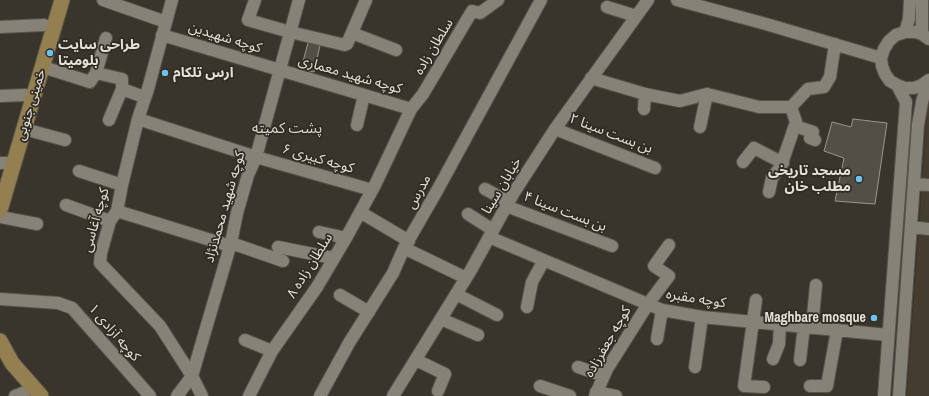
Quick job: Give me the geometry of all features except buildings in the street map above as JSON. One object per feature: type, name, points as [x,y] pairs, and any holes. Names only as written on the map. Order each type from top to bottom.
[{"type":"main road","name":"خمینی جنوبی","points":[[0,181],[3,163],[26,95],[44,25],[53,0]]},
{"type":"main road","name":"خمینی جنوبی","points":[[0,210],[62,0]]},
{"type":"main road","points":[[0,341],[12,363],[41,396]]},
{"type":"main road","points":[[0,357],[23,395]]},
{"type":"street","points":[[103,0],[166,22]]},
{"type":"street","name":"کوچه آغاسی","points":[[172,0],[148,89],[144,97],[138,119],[117,211],[110,221],[101,253],[100,263],[160,326],[192,376],[202,396]]},
{"type":"street","points":[[255,0],[248,20],[345,45],[347,44],[366,0]]},
{"type":"street","name":"کوچه شهید محمدنژاد","points":[[192,376],[231,245],[237,213],[248,175],[256,157],[299,0]]},
{"type":"street","name":"مدرس","points":[[320,396],[349,344],[393,273],[541,0]]},
{"type":"street","name":"خیابان سینا","points":[[395,395],[466,278],[507,204],[555,129],[648,0]]},
{"type":"street","points":[[677,0],[766,24],[881,58]]},
{"type":"street","points":[[905,32],[909,20],[910,0]]},
{"type":"street","points":[[922,0],[926,37]]},
{"type":"street","name":"سلطان زاده","points":[[392,148],[411,108],[423,94],[472,11],[480,13],[497,1]]},
{"type":"street","points":[[607,7],[636,16]]},
{"type":"street","points":[[0,27],[44,25]]},
{"type":"street","points":[[926,37],[915,32],[905,32],[896,35],[889,41],[881,58],[885,74],[890,81],[897,85],[905,88],[914,88],[922,86],[929,81]]},
{"type":"street","points":[[352,33],[396,50]]},
{"type":"street","name":"کوچه شهیدین","points":[[162,35],[280,70]]},
{"type":"street","points":[[43,66],[90,82],[96,73],[106,38]]},
{"type":"street","points":[[591,78],[645,94],[680,101],[707,94],[758,107],[791,107],[808,89],[824,87],[830,77],[835,44]]},
{"type":"street","name":"کوچه شهید معماری","points":[[280,70],[411,108]]},
{"type":"street","points":[[96,73],[122,79],[122,88],[109,120]]},
{"type":"street","points":[[899,396],[914,184],[924,126],[922,102],[929,81]]},
{"type":"street","points":[[884,396],[906,102],[897,85]]},
{"type":"street","points":[[122,88],[144,97]]},
{"type":"street","points":[[644,109],[645,94]]},
{"type":"street","points":[[700,127],[707,94]]},
{"type":"street","points":[[0,96],[26,95]]},
{"type":"street","points":[[357,125],[364,95]]},
{"type":"street","points":[[769,192],[772,178],[783,163],[795,126],[796,122],[791,107]]},
{"type":"street","name":"کوچه کبیری ۶","points":[[138,119],[256,157],[372,190]]},
{"type":"street","points":[[795,126],[813,132],[810,138],[815,140]]},
{"type":"street","points":[[24,129],[65,140]]},
{"type":"street","name":"بن بست سینا ۲","points":[[555,129],[655,168]]},
{"type":"street","name":"سلطان زاده ۸","points":[[249,396],[272,351],[317,287],[346,238],[372,190],[392,148]]},
{"type":"street","points":[[742,162],[754,148],[783,163]]},
{"type":"street","points":[[79,171],[122,185]]},
{"type":"street","points":[[914,184],[929,185]]},
{"type":"street","name":"بن بست سینا ۴","points":[[485,189],[507,204],[612,246]]},
{"type":"street","points":[[66,205],[110,221]]},
{"type":"street","points":[[117,211],[284,261]]},
{"type":"street","points":[[360,212],[407,245],[466,278]]},
{"type":"street","name":"کوچه مقبره","points":[[468,214],[491,233],[544,260],[662,310],[702,317],[808,326],[888,335]]},
{"type":"street","points":[[0,217],[37,224]]},
{"type":"street","points":[[911,227],[929,229]]},
{"type":"street","points":[[319,232],[346,238]]},
{"type":"street","name":"کوچه جعفرزاده","points":[[596,394],[604,376],[648,304],[669,276],[654,266],[669,245]]},
{"type":"street","points":[[278,247],[333,258]]},
{"type":"street","points":[[527,307],[532,282],[544,260]]},
{"type":"street","points":[[800,360],[816,285]]},
{"type":"street","points":[[340,294],[370,312]]},
{"type":"street","points":[[456,294],[496,315]]},
{"type":"street","name":"کوچه آزادی ۱","points":[[0,299],[58,302],[72,308],[150,396]]},
{"type":"street","points":[[756,300],[744,386],[764,387]]},
{"type":"street","points":[[657,339],[662,310]]},
{"type":"street","points":[[695,367],[702,317]]},
{"type":"street","points":[[441,319],[478,335]]},
{"type":"street","points":[[773,359],[779,344],[780,324]]},
{"type":"street","points":[[810,386],[827,386],[835,366],[837,330]]},
{"type":"street","points":[[245,340],[272,351]]},
{"type":"street","points":[[416,360],[445,374],[438,391]]},
{"type":"street","points":[[578,367],[604,376]]},
{"type":"street","points":[[177,396],[192,376]]},
{"type":"street","points":[[540,386],[570,396]]},
{"type":"street","points":[[596,394],[616,396]]},
{"type":"shaded area","points":[[929,103],[929,396],[907,396],[928,104]]},
{"type":"place","name":"طراحی سایت بلومیتا","points":[[50,53]]},
{"type":"place","name":"ارس تلکام","points":[[165,73]]},
{"type":"place","name":"مسجد تاریخی مطلب خان","points":[[859,179]]},
{"type":"place","name":"Maghbare mosque","points":[[874,318]]},
{"type":"district","name":"پشت کمیته","points":[[287,129]]}]
